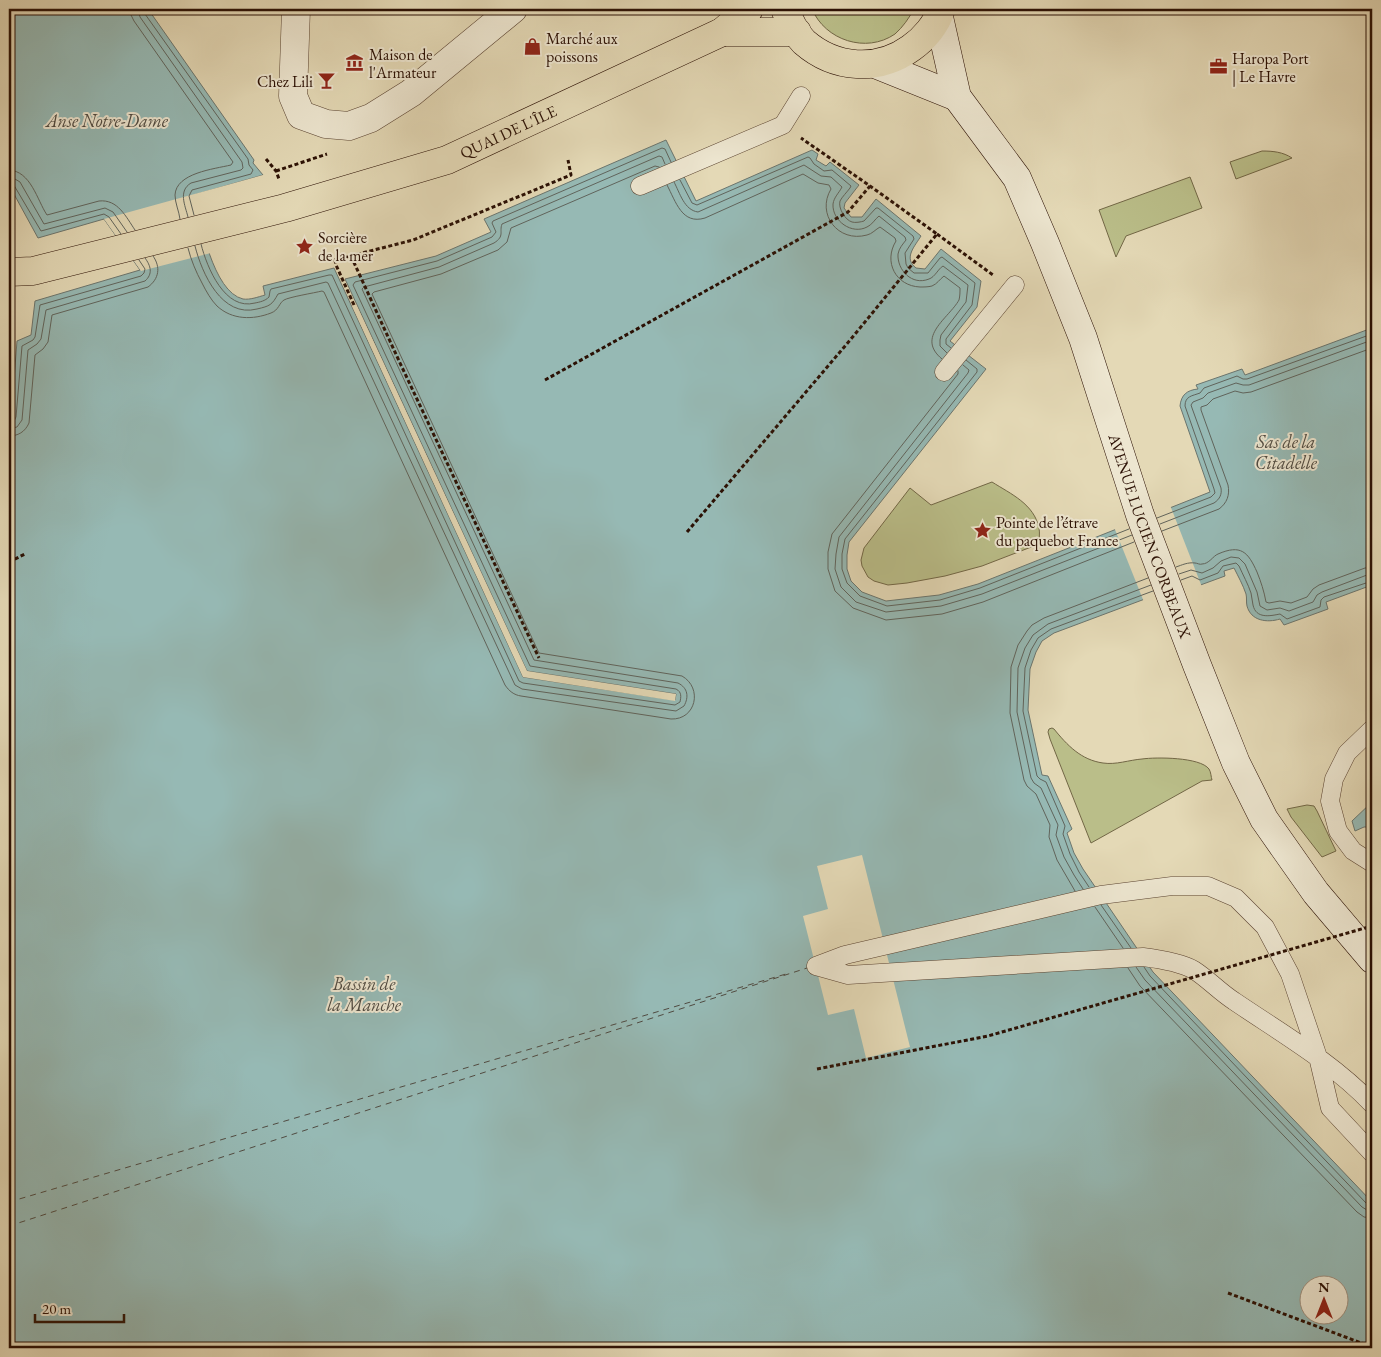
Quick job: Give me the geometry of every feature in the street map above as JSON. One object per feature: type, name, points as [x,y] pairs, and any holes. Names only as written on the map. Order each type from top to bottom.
[{"type":"main road","points":[[296,9],[293,96],[301,115],[326,124],[349,126],[372,118],[411,93],[513,9]]},
{"type":"main road","name":"QUAI DE L'ÎLE","points":[[722,32],[749,9]]},
{"type":"main road","points":[[791,20],[804,41],[824,56],[849,64],[875,64],[900,56],[921,41],[940,13]]},
{"type":"main road","name":"AVENUE LUCIEN CORBEAUX","points":[[940,13],[957,97],[1017,178],[1045,243],[1083,338],[1140,514],[1236,763],[1264,819],[1316,893],[1372,959]]},
{"type":"main road","name":"QUAI DE L'ÎLE","points":[[9,272],[34,270],[285,208],[447,160],[722,32],[791,20]]},
{"type":"main road","points":[[875,64],[957,97]]},
{"type":"lane","points":[[640,186],[783,125],[801,96]]},
{"type":"lane","points":[[944,372],[1014,285]]},
{"type":"lane","points":[[1372,729],[1347,753],[1334,779],[1330,801],[1338,831],[1354,851],[1372,863]]},
{"type":"lane","points":[[1372,1104],[1355,1086],[1318,1057],[1225,995],[1194,970],[1168,961],[1143,957],[848,975],[816,966],[845,955],[1100,895],[1172,886],[1208,886],[1236,898],[1265,927],[1290,974],[1318,1057],[1330,1108],[1372,1153]]},
{"type":"path","points":[[783,125],[992,275],[1014,285]]},
{"type":"path","points":[[266,159],[276,171]]},
{"type":"path","points":[[354,305],[335,260],[413,240],[571,175],[568,160]]},
{"type":"path","points":[[545,380],[848,212],[870,186]]},
{"type":"path","points":[[687,532],[851,339],[937,234]]},
{"type":"path","points":[[351,256],[539,658]]},
{"type":"path","points":[[9,562],[25,554]]},
{"type":"path","points":[[817,1069],[988,1036],[1372,926]]},
{"type":"path","points":[[1228,1293],[1372,1347]]},
{"type":"green space","points":[[812,9],[914,9],[895,34],[884,40],[872,43],[859,43],[836,36],[826,29]]},
{"type":"green space","points":[[1262,151],[1278,152],[1292,158],[1236,179],[1230,162]]},
{"type":"green space","points":[[1190,177],[1202,208],[1126,236],[1116,257],[1099,210]]},
{"type":"green space","points":[[992,482],[1021,500],[1032,512],[1039,528],[1039,544],[982,566],[945,576],[888,585],[868,577],[861,560],[864,548],[910,488],[931,505]]},
{"type":"green space","points":[[1052,728],[1075,751],[1088,759],[1103,763],[1157,758],[1188,760],[1204,765],[1209,769],[1212,780],[1202,781],[1091,843],[1050,739],[1048,732]]},
{"type":"green space","points":[[1307,805],[1314,806],[1336,851],[1322,857],[1287,809]]},
{"type":"water","name":"Bassin de la Manche","points":[[9,9],[148,9],[263,175],[194,195],[204,237],[216,270],[233,294],[246,299],[265,295],[263,286],[334,268],[523,677],[675,700],[676,694],[527,671],[345,279],[436,256],[491,232],[484,219],[666,140],[696,201],[812,150],[818,154],[816,160],[826,166],[830,162],[859,185],[845,203],[844,208],[851,217],[862,217],[876,199],[921,236],[910,256],[912,264],[916,268],[925,269],[941,249],[981,281],[977,307],[950,341],[986,369],[849,542],[847,569],[851,581],[862,592],[886,601],[939,595],[978,584],[1210,492],[1180,406],[1185,394],[1198,389],[1196,385],[1242,369],[1245,375],[1372,328],[1372,585],[1326,602],[1328,609],[1284,625],[1280,619],[1265,621],[1252,615],[1247,606],[1245,591],[1234,568],[1224,571],[1225,576],[1195,587],[1193,581],[1054,633],[1042,641],[1030,669],[1028,710],[1042,775],[1048,776],[1072,829],[1067,833],[1074,853],[1153,972],[1372,1202],[1372,1348],[9,1348],[9,444],[17,341],[31,335],[35,301],[140,270],[104,219],[38,238],[9,185]]},
{"type":"water","points":[[1372,802],[1372,827],[1364,827],[1355,831],[1352,821]]},
{"type":"pier","points":[[263,175],[265,177],[197,196],[211,253],[141,271],[104,219]]},
{"type":"pier","points":[[356,304],[527,671],[676,694],[675,701],[523,677],[352,306]],"holes":[[[366,332],[525,673],[673,696],[673,698],[524,675]]]},
{"type":"pier","points":[[1170,505],[1202,587],[1195,590],[1192,584],[1144,602],[1114,527]]},
{"type":"pier","points":[[862,855],[910,1047],[866,1058],[854,1009],[828,1015],[803,916],[828,909],[817,866]]},
{"type":"ferry route","points":[[9,1226],[807,968]]},
{"type":"ferry route","points":[[9,1202],[786,974]]},
{"type":"place","name":"Marché aux poissons","points":[[532,47]]},
{"type":"place","name":"Maison de l'Armateur","points":[[355,63]]},
{"type":"place","name":"Haropa Port | Le Havre","points":[[1218,67]]},
{"type":"place","name":"Chez Lili","points":[[327,81]]},
{"type":"place","name":"Sorcière de la mer","points":[[304,246]]},
{"type":"place","name":"Pointe de l’étrave du paquebot France","points":[[982,531]]},
{"type":"water label","name":"Anse Notre-Dame","points":[[107,121]]},
{"type":"water label","name":"Sas de la Citadelle","points":[[1286,452]]}]
